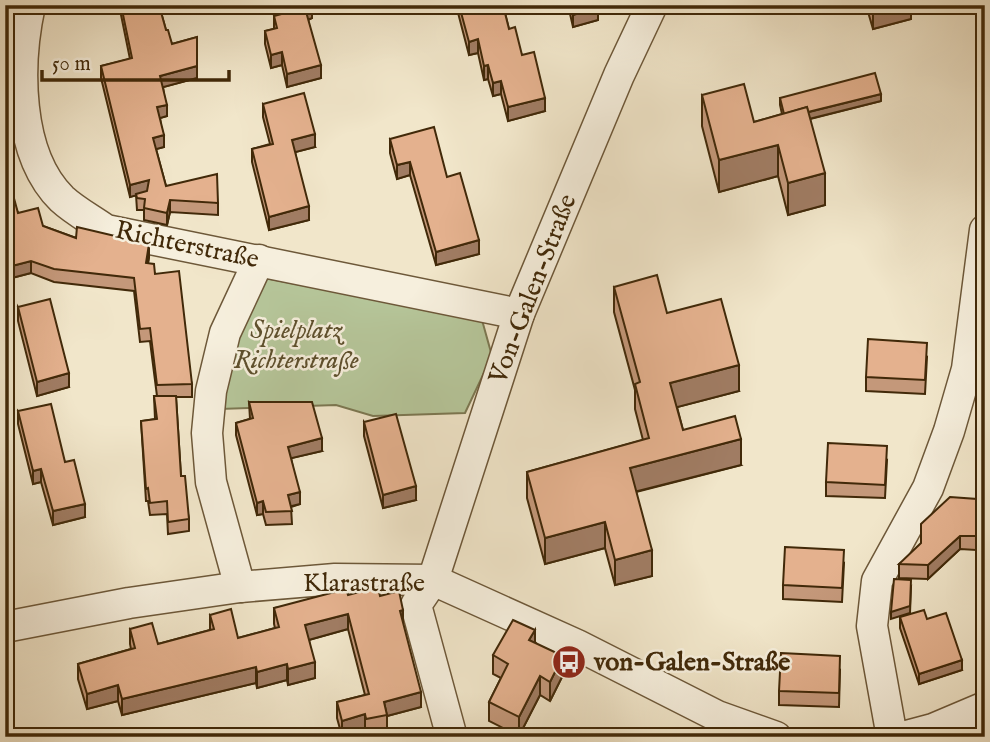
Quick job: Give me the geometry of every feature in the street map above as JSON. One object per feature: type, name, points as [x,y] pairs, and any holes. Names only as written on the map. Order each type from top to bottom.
[{"type":"street","name":"Richterstraße","points":[[30,5],[22,40],[26,131],[41,173],[63,199],[106,230],[519,314]]},
{"type":"street","name":"Von-Galen-Straße","points":[[451,734],[416,605],[433,580],[519,314],[619,75],[652,5]]},
{"type":"street","points":[[892,737],[872,626],[877,581],[928,488],[949,431],[967,369],[985,230]]},
{"type":"street","points":[[240,587],[211,482],[208,433],[211,391],[225,333],[259,260]]},
{"type":"street","name":"Klarastraße","points":[[5,627],[129,603],[240,587],[335,579],[433,580],[555,635],[717,716],[776,737]]},
{"type":"street","points":[[903,737],[974,719]]},
{"type":"green space","name":"Spielplatz Richterstraße","points":[[260,277],[482,320],[492,356],[465,413],[373,416],[336,405],[220,409],[233,335]]},
{"type":"building","points":[[121,5],[159,5],[172,44],[197,37],[197,66],[160,76],[167,105],[157,107],[164,135],[153,138],[166,186],[217,174],[218,203],[170,200],[167,213],[144,208],[145,199],[137,198],[136,194],[147,191],[149,180],[130,185],[101,66],[132,58]]},
{"type":"building","points":[[288,5],[312,5],[305,8],[321,65],[287,74],[282,52],[271,55],[265,31],[277,28],[274,16],[289,12]]},
{"type":"building","points":[[459,5],[503,5],[509,29],[515,27],[522,55],[534,52],[545,98],[508,107],[501,81],[493,83],[488,65],[484,66],[478,39],[469,42]]},
{"type":"building","points":[[571,5],[597,5],[598,8],[573,15]]},
{"type":"building","points":[[875,73],[881,94],[808,112],[807,107],[784,114],[780,98]]},
{"type":"building","points":[[744,84],[754,122],[807,107],[825,173],[788,183],[778,145],[719,160],[702,95]]},
{"type":"building","points":[[304,93],[315,134],[292,140],[309,206],[269,217],[252,149],[273,144],[263,104]]},
{"type":"building","points":[[434,127],[447,177],[460,173],[479,240],[436,252],[410,162],[397,165],[390,139]]},
{"type":"building","points":[[9,180],[18,213],[38,208],[43,226],[76,238],[77,227],[149,244],[146,263],[154,264],[155,274],[179,271],[192,384],[157,385],[150,328],[140,329],[134,278],[54,269],[31,261],[8,267],[5,255],[5,182]]},
{"type":"building","points":[[657,275],[667,313],[721,299],[739,365],[670,383],[683,430],[735,416],[741,439],[630,468],[652,550],[615,560],[605,522],[545,538],[527,472],[649,438],[635,384],[640,382],[614,287]]},
{"type":"building","points":[[50,299],[69,373],[37,382],[18,307]]},
{"type":"building","points":[[868,339],[927,343],[925,380],[866,377]]},
{"type":"building","points":[[154,396],[176,396],[181,476],[185,476],[189,519],[168,522],[167,501],[150,503],[148,488],[146,489],[141,421],[157,419]]},
{"type":"building","points":[[249,402],[312,402],[322,438],[288,447],[300,492],[288,495],[292,511],[266,512],[263,501],[257,503],[236,423],[253,418]]},
{"type":"building","points":[[51,404],[65,462],[74,460],[85,504],[53,511],[41,469],[33,471],[18,411]]},
{"type":"building","points":[[979,410],[985,411],[985,471],[977,470]]},
{"type":"building","points":[[396,414],[416,486],[383,495],[364,422]]},
{"type":"building","points":[[828,443],[887,446],[885,485],[826,482]]},
{"type":"building","points":[[950,497],[977,499],[976,536],[960,536],[928,565],[899,564],[921,543],[921,524]]},
{"type":"building","points":[[785,547],[844,550],[842,588],[783,585]]},
{"type":"building","points":[[894,579],[911,580],[910,606],[891,612]]},
{"type":"building","points":[[378,587],[380,596],[399,591],[403,610],[400,611],[421,692],[384,702],[387,715],[366,719],[365,714],[342,721],[337,702],[369,694],[348,614],[305,625],[315,662],[288,669],[287,664],[257,672],[256,667],[122,699],[118,685],[87,694],[78,664],[135,648],[130,629],[152,623],[158,644],[214,629],[210,615],[231,609],[238,638],[279,627],[274,608],[346,589],[348,595]]},
{"type":"building","points":[[980,588],[985,588],[985,632]]},
{"type":"building","points":[[924,610],[927,619],[946,613],[962,660],[919,674],[900,617]]},
{"type":"building","points":[[513,620],[535,630],[529,640],[563,656],[550,682],[540,676],[519,717],[489,702],[508,664],[493,655]]},
{"type":"building","points":[[781,653],[840,656],[839,693],[779,691]]},
{"type":"building","points":[[480,730],[480,737],[450,737],[464,731]]},
{"type":"place","name":"von-Galen-Straße","points":[[569,662]]}]
